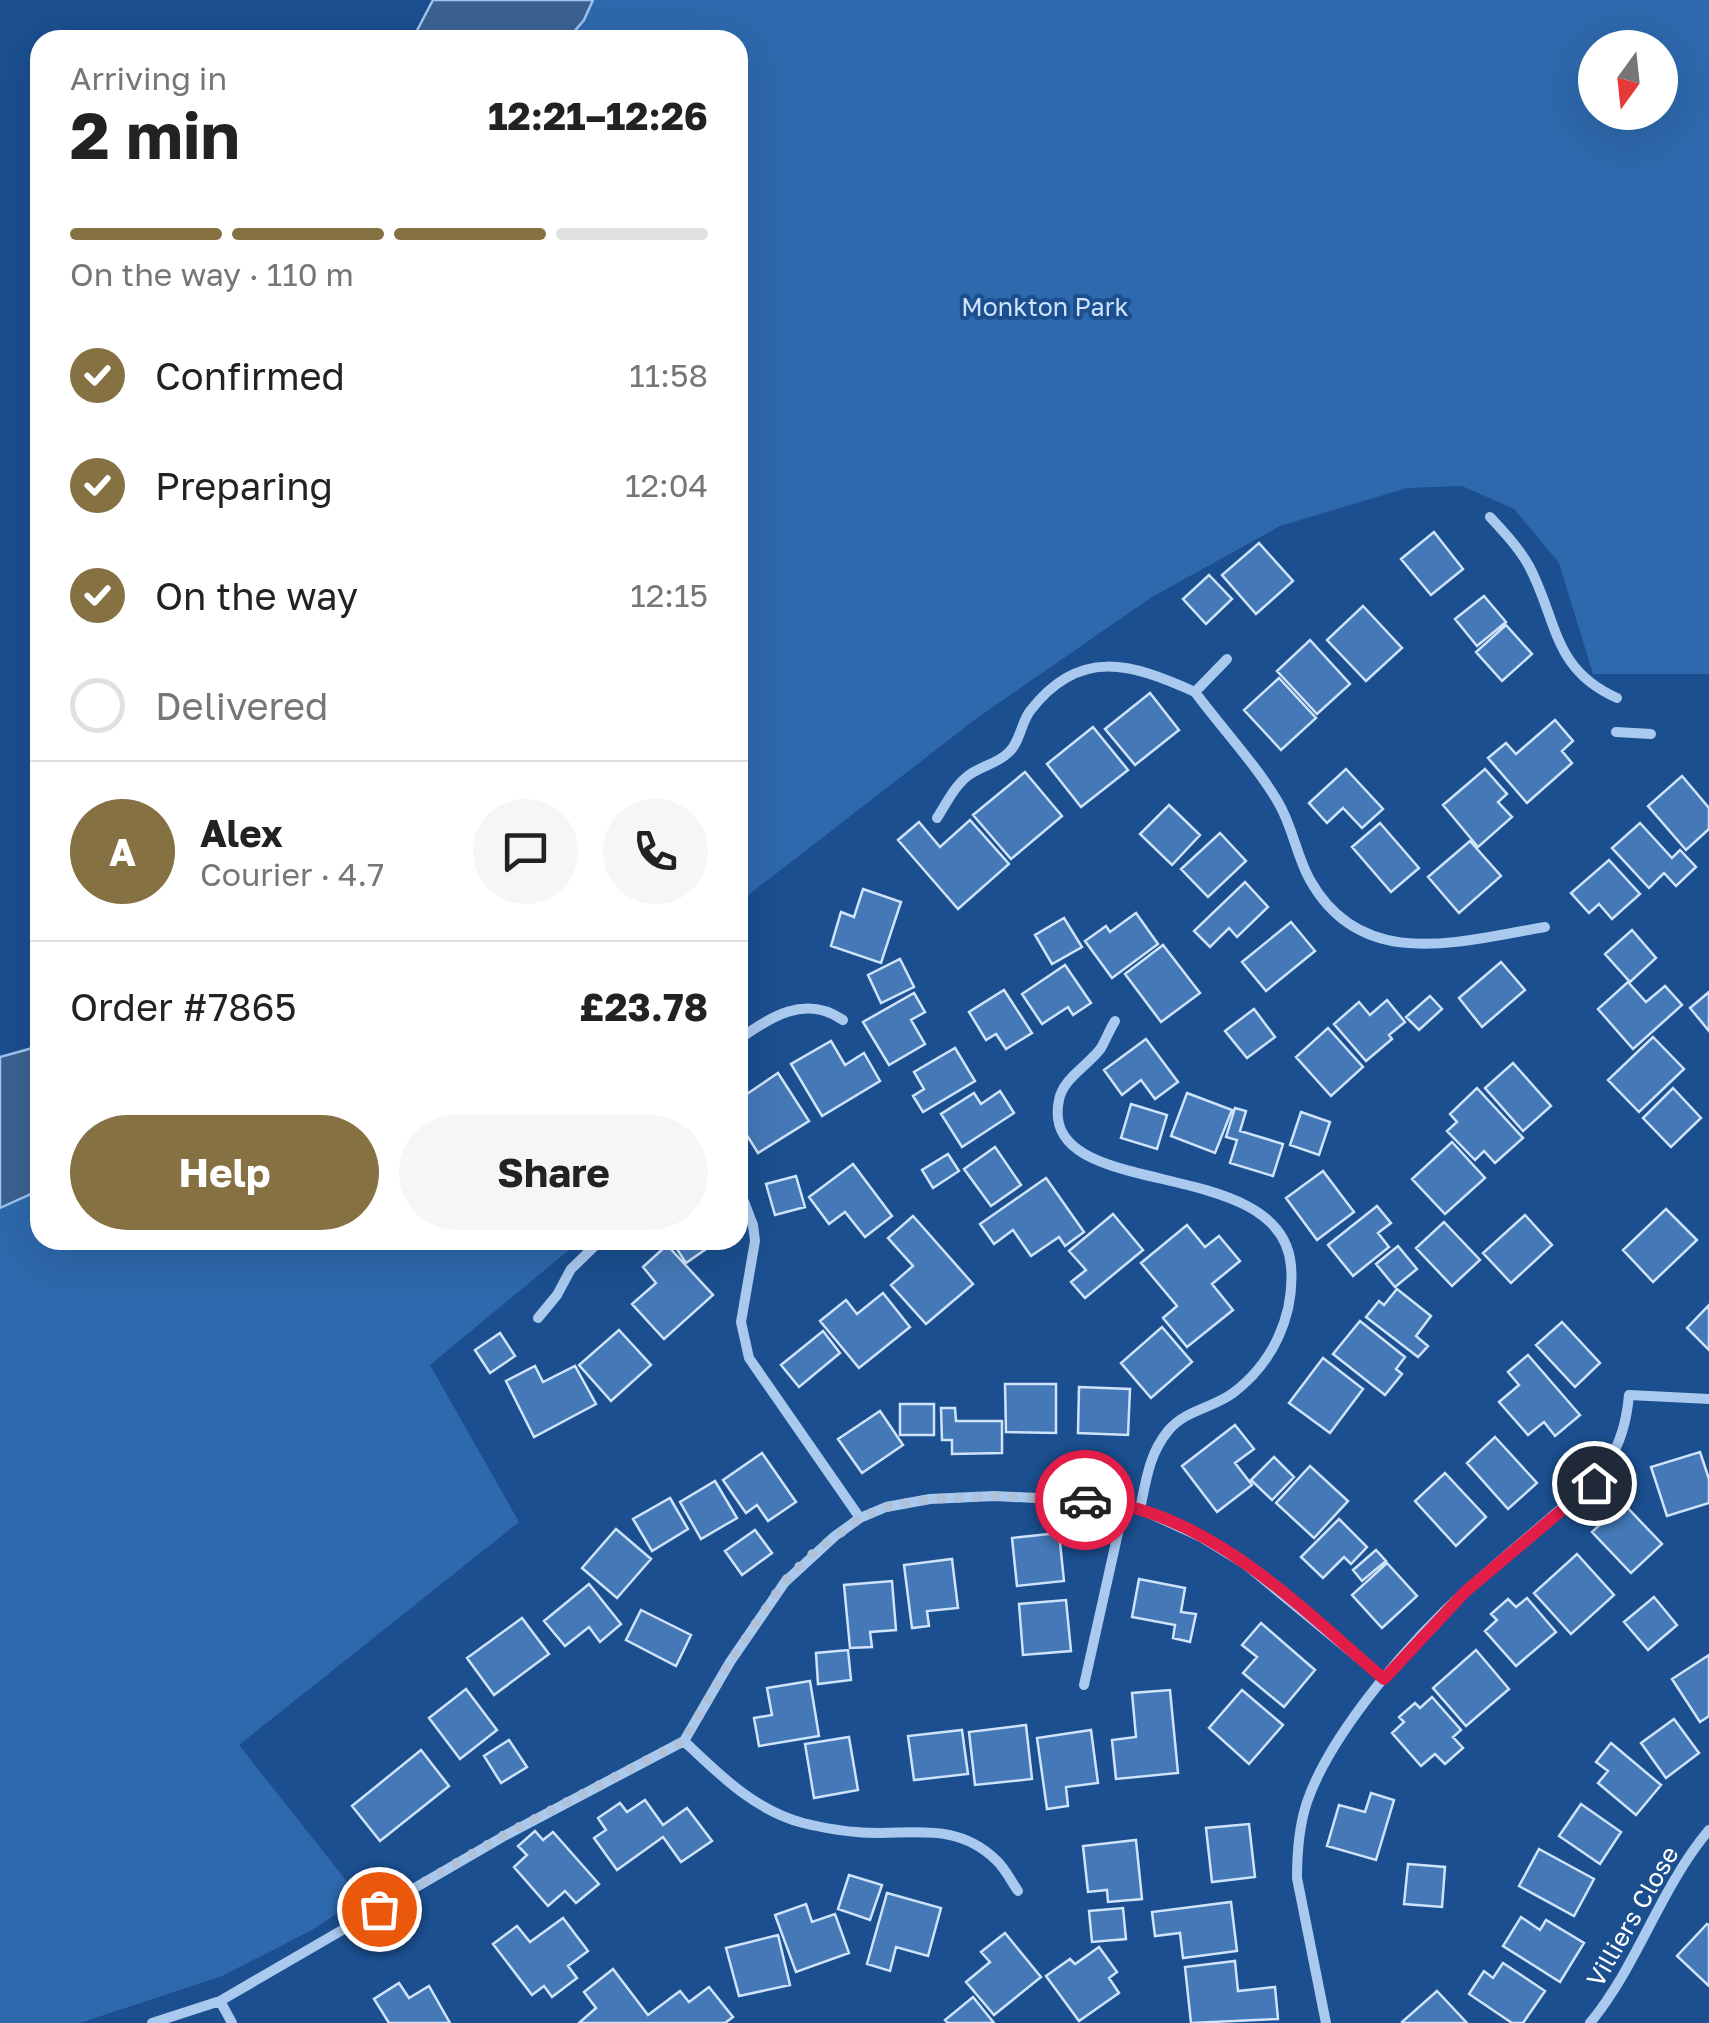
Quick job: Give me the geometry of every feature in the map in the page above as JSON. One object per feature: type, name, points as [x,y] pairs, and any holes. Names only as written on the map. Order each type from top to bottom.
[{"type":"street","points":[[1490,517],[1528,566],[1558,644],[1576,671],[1594,688],[1616,698]]},
{"type":"street","points":[[1195,692],[1227,659]]},
{"type":"street","points":[[937,818],[962,780],[1012,749],[1033,707],[1069,674],[1098,666],[1124,665],[1152,672],[1195,692],[1276,798],[1292,829],[1308,878],[1326,905],[1351,926],[1377,939],[1406,944],[1439,944],[1545,927]]},
{"type":"street","points":[[1616,732],[1652,734]]},
{"type":"street","points":[[748,1034],[788,1010],[818,1008],[843,1020]]},
{"type":"street","points":[[1115,1020],[1102,1046],[1084,1069],[1065,1084],[1059,1100],[1062,1135],[1082,1151],[1126,1171],[1236,1198],[1268,1219],[1283,1240],[1290,1260],[1288,1310],[1281,1334],[1268,1356],[1232,1394],[1186,1415],[1171,1427],[1150,1461],[1140,1509]]},
{"type":"street","points":[[748,1210],[755,1241],[741,1322],[750,1358],[860,1518]]},
{"type":"street","points":[[538,1318],[571,1269],[590,1250]]},
{"type":"street","points":[[1326,2023],[1297,1878],[1302,1822],[1321,1771],[1384,1679],[1465,1592],[1594,1483],[1619,1441],[1629,1395],[1709,1399]]},
{"type":"street","points":[[152,2023],[220,2001],[506,1834],[684,1741],[730,1662],[784,1582],[810,1556],[860,1518],[907,1502],[1031,1497],[1140,1509],[1201,1536],[1245,1564],[1384,1679]]},
{"type":"street","points":[[1084,1685],[1124,1506]]},
{"type":"street","points":[[684,1741],[728,1783],[774,1812],[802,1822],[856,1832],[942,1833],[972,1843],[997,1860],[1018,1891]]},
{"type":"street","name":"Villiers Close","points":[[1590,2023],[1608,1999],[1689,1856],[1709,1830]]},
{"type":"street","points":[[220,2001],[232,2023]]},
{"type":"green space","name":"Monkton Park","points":[[591,0],[1709,0],[1709,674],[1593,674],[1559,563],[1514,509],[1462,486],[1407,488],[1280,526],[1152,597],[977,718],[748,895],[748,30],[571,30]]},
{"type":"green space","points":[[30,1159],[30,1250],[569,1250],[430,1365],[519,1522],[239,1745],[360,1898],[312,1930],[222,1976],[80,2023],[0,2023],[0,1179]]},
{"type":"shaded area","points":[[433,0],[593,0],[576,30],[417,30]]},
{"type":"shaded area","points":[[30,1049],[30,1194],[0,1208],[0,1057]]},
{"type":"building","points":[[1434,532],[1463,569],[1431,595],[1401,559]]},
{"type":"building","points":[[1259,543],[1293,581],[1256,614],[1222,575]]},
{"type":"building","points":[[1209,575],[1232,599],[1206,624],[1183,599]]},
{"type":"building","points":[[1484,596],[1506,622],[1477,646],[1455,619]]},
{"type":"building","points":[[1363,606],[1402,648],[1366,681],[1327,640]]},
{"type":"building","points":[[1506,625],[1532,654],[1502,681],[1476,652]]},
{"type":"building","points":[[1310,640],[1350,684],[1317,714],[1277,671]]},
{"type":"building","points":[[1279,678],[1316,718],[1281,750],[1244,710]]},
{"type":"building","points":[[1150,693],[1179,730],[1135,765],[1105,729]]},
{"type":"building","points":[[1555,720],[1573,741],[1562,751],[1572,763],[1527,803],[1488,758],[1506,743],[1516,754]]},
{"type":"building","points":[[1093,727],[1128,770],[1081,807],[1047,764]]},
{"type":"building","points":[[1346,769],[1383,809],[1362,828],[1343,808],[1327,823],[1309,803]]},
{"type":"building","points":[[1485,769],[1507,794],[1498,802],[1512,817],[1478,847],[1443,805]]},
{"type":"building","points":[[1025,772],[1062,816],[1011,859],[973,815]]},
{"type":"building","points":[[1682,776],[1709,808],[1709,829],[1686,850],[1648,806]]},
{"type":"building","points":[[1169,805],[1200,835],[1172,865],[1140,834]]},
{"type":"building","points":[[970,820],[1009,864],[958,909],[898,840],[919,822],[940,847]]},
{"type":"building","points":[[1380,823],[1419,868],[1391,892],[1352,847]]},
{"type":"building","points":[[1640,823],[1672,858],[1680,850],[1696,867],[1676,886],[1664,873],[1649,888],[1612,848]]},
{"type":"building","points":[[1220,833],[1246,861],[1208,897],[1181,869]]},
{"type":"building","points":[[1470,841],[1501,876],[1459,913],[1428,877]]},
{"type":"building","points":[[1609,860],[1640,894],[1612,919],[1599,904],[1589,913],[1571,893]]},
{"type":"building","points":[[1245,882],[1268,907],[1237,937],[1229,928],[1210,947],[1194,931]]},
{"type":"building","points":[[863,889],[901,902],[881,963],[831,946],[841,912],[854,917]]},
{"type":"building","points":[[1136,913],[1158,944],[1112,978],[1085,941],[1106,926],[1110,932]]},
{"type":"building","points":[[1064,918],[1082,947],[1052,964],[1035,935]]},
{"type":"building","points":[[1291,922],[1315,951],[1266,991],[1242,962]]},
{"type":"building","points":[[1632,930],[1656,958],[1630,982],[1605,954]]},
{"type":"building","points":[[1163,945],[1200,993],[1161,1022],[1125,974]]},
{"type":"building","points":[[900,959],[914,987],[881,1003],[868,975]]},
{"type":"building","points":[[1501,962],[1525,990],[1482,1027],[1459,998]]},
{"type":"building","points":[[1065,965],[1091,1003],[1073,1015],[1068,1007],[1042,1024],[1022,994]]},
{"type":"building","points":[[1628,982],[1646,1002],[1665,986],[1682,1005],[1633,1049],[1598,1009]]},
{"type":"building","points":[[1004,990],[1032,1033],[1006,1049],[996,1034],[986,1040],[969,1012]]},
{"type":"building","points":[[1709,992],[1709,1031],[1690,1008]]},
{"type":"building","points":[[914,993],[925,1012],[911,1020],[925,1044],[889,1065],[863,1022]]},
{"type":"building","points":[[1430,996],[1442,1009],[1419,1030],[1406,1017]]},
{"type":"building","points":[[1387,1000],[1405,1022],[1366,1061],[1334,1024],[1359,1002],[1370,1015]]},
{"type":"building","points":[[1254,1009],[1275,1037],[1247,1058],[1225,1031]]},
{"type":"building","points":[[1328,1028],[1363,1067],[1331,1096],[1296,1057]]},
{"type":"building","points":[[1653,1037],[1684,1069],[1639,1112],[1608,1080]]},
{"type":"building","points":[[1146,1039],[1178,1082],[1155,1099],[1141,1080],[1122,1095],[1104,1070]]},
{"type":"building","points":[[831,1041],[845,1065],[864,1053],[880,1081],[822,1116],[791,1064]]},
{"type":"building","points":[[955,1048],[975,1081],[923,1112],[913,1096],[924,1089],[914,1072]]},
{"type":"building","points":[[1513,1063],[1551,1106],[1523,1131],[1485,1088]]},
{"type":"building","points":[[778,1073],[809,1121],[758,1153],[748,1137],[748,1093]]},
{"type":"building","points":[[1477,1088],[1523,1138],[1495,1163],[1484,1151],[1475,1160],[1447,1131],[1457,1122],[1450,1114]]},
{"type":"building","points":[[1673,1088],[1701,1118],[1671,1147],[1643,1118]]},
{"type":"building","points":[[1000,1091],[1014,1113],[962,1147],[941,1114],[974,1093],[981,1104]]},
{"type":"building","points":[[1187,1093],[1232,1110],[1215,1153],[1171,1136]]},
{"type":"building","points":[[1131,1104],[1167,1115],[1157,1149],[1121,1138]]},
{"type":"building","points":[[1235,1108],[1246,1111],[1240,1131],[1283,1144],[1273,1176],[1230,1163],[1237,1140],[1226,1137]]},
{"type":"building","points":[[1301,1112],[1330,1122],[1319,1155],[1290,1145]]},
{"type":"building","points":[[1452,1142],[1485,1178],[1445,1214],[1412,1179]]},
{"type":"building","points":[[995,1147],[1021,1185],[991,1206],[964,1169]]},
{"type":"building","points":[[948,1154],[959,1171],[933,1188],[922,1170]]},
{"type":"building","points":[[853,1164],[892,1216],[865,1237],[845,1212],[829,1224],[809,1197]]},
{"type":"building","points":[[1323,1171],[1354,1212],[1317,1240],[1286,1198]]},
{"type":"building","points":[[796,1176],[805,1207],[775,1215],[766,1184]]},
{"type":"building","points":[[1046,1178],[1084,1232],[1065,1246],[1059,1237],[1031,1256],[1013,1230],[994,1244],[980,1224]]},
{"type":"building","points":[[1377,1206],[1391,1223],[1378,1233],[1389,1247],[1353,1276],[1328,1245]]},
{"type":"building","points":[[1666,1209],[1697,1240],[1653,1282],[1623,1250]]},
{"type":"building","points":[[1113,1214],[1143,1250],[1085,1298],[1071,1282],[1086,1270],[1069,1251]]},
{"type":"building","points":[[1525,1215],[1552,1245],[1511,1283],[1483,1253]]},
{"type":"building","points":[[913,1216],[973,1284],[926,1324],[891,1285],[913,1266],[888,1238]]},
{"type":"building","points":[[1444,1222],[1480,1260],[1452,1286],[1416,1248]]},
{"type":"building","points":[[1187,1225],[1205,1247],[1219,1236],[1240,1261],[1212,1284],[1233,1310],[1187,1347],[1163,1318],[1177,1306],[1141,1263]]},
{"type":"building","points":[[1398,1246],[1417,1269],[1395,1287],[1376,1264]]},
{"type":"building","points":[[662,1250],[672,1250],[713,1295],[664,1339],[632,1304],[656,1283],[643,1267]]},
{"type":"building","points":[[678,1250],[705,1250],[686,1263]]},
{"type":"building","points":[[1397,1289],[1431,1316],[1416,1336],[1428,1346],[1418,1357],[1366,1317],[1379,1301],[1384,1305]]},
{"type":"building","points":[[883,1293],[910,1327],[859,1368],[820,1321],[846,1300],[857,1314]]},
{"type":"building","points":[[1709,1305],[1709,1350],[1687,1328]]},
{"type":"building","points":[[1360,1321],[1405,1357],[1396,1369],[1402,1374],[1385,1395],[1333,1354]]},
{"type":"building","points":[[1562,1322],[1600,1363],[1575,1387],[1536,1345]]},
{"type":"building","points":[[1162,1327],[1192,1362],[1151,1398],[1121,1363]]},
{"type":"building","points":[[619,1330],[651,1365],[611,1401],[579,1365]]},
{"type":"building","points":[[823,1331],[840,1353],[799,1387],[781,1365]]},
{"type":"building","points":[[500,1333],[515,1356],[490,1373],[475,1350]]},
{"type":"building","points":[[1528,1355],[1580,1415],[1555,1436],[1544,1422],[1528,1435],[1499,1402],[1519,1385],[1508,1372]]},
{"type":"building","points":[[1323,1358],[1363,1389],[1330,1433],[1289,1403]]},
{"type":"building","points":[[535,1366],[543,1382],[575,1366],[596,1404],[534,1437],[506,1381]]},
{"type":"building","points":[[1005,1384],[1056,1384],[1056,1433],[1006,1432]]},
{"type":"building","points":[[1079,1387],[1130,1389],[1128,1435],[1078,1433]]},
{"type":"building","points":[[900,1404],[934,1404],[934,1435],[900,1435]]},
{"type":"building","points":[[941,1408],[955,1408],[956,1421],[1002,1421],[1002,1453],[952,1454],[952,1440],[942,1440]]},
{"type":"building","points":[[880,1411],[903,1445],[862,1473],[838,1439]]},
{"type":"building","points":[[1235,1425],[1254,1449],[1235,1463],[1252,1485],[1217,1512],[1182,1466]]},
{"type":"building","points":[[1495,1437],[1537,1483],[1508,1509],[1467,1463]]},
{"type":"building","points":[[1700,1452],[1709,1479],[1709,1503],[1667,1516],[1651,1467]]},
{"type":"building","points":[[762,1453],[796,1502],[768,1521],[757,1505],[746,1513],[723,1480]]},
{"type":"building","points":[[1274,1457],[1294,1477],[1272,1500],[1251,1480]]},
{"type":"building","points":[[1310,1466],[1348,1501],[1314,1538],[1276,1503]]},
{"type":"building","points":[[1445,1473],[1486,1517],[1456,1546],[1415,1501]]},
{"type":"building","points":[[715,1481],[737,1518],[701,1539],[680,1502]]},
{"type":"building","points":[[670,1498],[688,1529],[652,1551],[633,1519]]},
{"type":"building","points":[[1623,1503],[1662,1544],[1631,1573],[1592,1532]]},
{"type":"building","points":[[1339,1519],[1367,1547],[1351,1564],[1344,1557],[1323,1578],[1301,1557]]},
{"type":"building","points":[[616,1529],[651,1559],[617,1598],[582,1568]]},
{"type":"building","points":[[755,1530],[772,1553],[742,1575],[725,1551]]},
{"type":"building","points":[[1059,1533],[1064,1581],[1017,1586],[1012,1538]]},
{"type":"building","points":[[1376,1550],[1386,1561],[1362,1581],[1353,1570]]},
{"type":"building","points":[[1577,1554],[1614,1595],[1571,1634],[1534,1593]]},
{"type":"building","points":[[952,1559],[958,1608],[927,1611],[929,1626],[912,1628],[904,1565]]},
{"type":"building","points":[[1387,1563],[1417,1596],[1382,1628],[1352,1595]]},
{"type":"building","points":[[1139,1579],[1185,1588],[1181,1612],[1196,1614],[1190,1642],[1173,1638],[1175,1625],[1132,1617]]},
{"type":"building","points":[[892,1581],[896,1630],[870,1632],[872,1647],[850,1648],[844,1585]]},
{"type":"building","points":[[589,1584],[621,1624],[600,1642],[589,1627],[565,1646],[544,1621]]},
{"type":"building","points":[[1654,1597],[1677,1625],[1648,1650],[1624,1622]]},
{"type":"building","points":[[1527,1598],[1556,1632],[1516,1666],[1485,1631],[1497,1620],[1491,1614],[1508,1599],[1516,1607]]},
{"type":"building","points":[[1066,1600],[1071,1651],[1023,1655],[1019,1604]]},
{"type":"building","points":[[641,1610],[691,1635],[676,1666],[626,1640]]},
{"type":"building","points":[[522,1618],[549,1654],[494,1695],[467,1658]]},
{"type":"building","points":[[1261,1623],[1315,1670],[1284,1707],[1243,1673],[1257,1657],[1242,1645]]},
{"type":"building","points":[[848,1650],[851,1680],[818,1684],[816,1653]]},
{"type":"building","points":[[1476,1650],[1509,1689],[1466,1726],[1433,1688]]},
{"type":"building","points":[[1709,1655],[1709,1716],[1700,1722],[1672,1679]]},
{"type":"building","points":[[810,1681],[819,1736],[759,1746],[754,1718],[772,1715],[767,1688]]},
{"type":"building","points":[[466,1689],[497,1730],[460,1759],[429,1718]]},
{"type":"building","points":[[1170,1690],[1178,1773],[1116,1779],[1112,1740],[1136,1737],[1132,1693]]},
{"type":"building","points":[[1242,1690],[1283,1725],[1249,1764],[1209,1728]]},
{"type":"building","points":[[1432,1697],[1461,1730],[1453,1737],[1463,1748],[1445,1764],[1435,1754],[1421,1766],[1392,1733],[1404,1722],[1399,1717],[1415,1703],[1420,1708]]},
{"type":"building","points":[[1674,1719],[1699,1753],[1666,1778],[1641,1743]]},
{"type":"building","points":[[1026,1725],[1032,1779],[975,1785],[969,1732]]},
{"type":"building","points":[[962,1730],[968,1774],[914,1780],[908,1736]]},
{"type":"building","points":[[1091,1730],[1098,1783],[1066,1787],[1068,1806],[1047,1809],[1037,1738]]},
{"type":"building","points":[[849,1737],[858,1790],[814,1798],[805,1744]]},
{"type":"building","points":[[509,1740],[527,1767],[501,1783],[484,1756]]},
{"type":"building","points":[[1611,1743],[1661,1785],[1636,1815],[1598,1783],[1608,1771],[1596,1762]]},
{"type":"building","points":[[421,1750],[449,1786],[380,1841],[352,1806]]},
{"type":"building","points":[[1371,1793],[1394,1800],[1376,1860],[1327,1846],[1339,1805],[1365,1812]]},
{"type":"building","points":[[645,1800],[663,1825],[687,1808],[712,1841],[681,1862],[663,1837],[617,1870],[594,1838],[606,1830],[598,1818],[620,1803],[627,1812]]},
{"type":"building","points":[[1581,1804],[1621,1832],[1600,1864],[1559,1836]]},
{"type":"building","points":[[1249,1824],[1255,1877],[1212,1882],[1206,1828]]},
{"type":"building","points":[[535,1831],[543,1840],[553,1832],[599,1884],[576,1903],[565,1891],[548,1906],[514,1867],[527,1855],[518,1846]]},
{"type":"building","points":[[1136,1840],[1142,1899],[1108,1902],[1107,1890],[1088,1892],[1083,1846]]},
{"type":"building","points":[[1539,1849],[1594,1879],[1574,1916],[1519,1886]]},
{"type":"building","points":[[1408,1864],[1445,1867],[1442,1907],[1404,1904]]},
{"type":"building","points":[[849,1875],[882,1885],[870,1920],[838,1909]]},
{"type":"building","points":[[887,1893],[941,1908],[928,1956],[896,1947],[890,1971],[867,1964]]},
{"type":"building","points":[[1231,1902],[1237,1951],[1183,1958],[1180,1933],[1155,1936],[1152,1912]]},
{"type":"building","points":[[806,1904],[812,1922],[835,1914],[849,1953],[796,1972],[775,1915]]},
{"type":"building","points":[[1123,1908],[1126,1939],[1092,1942],[1089,1911]]},
{"type":"building","points":[[1521,1917],[1540,1930],[1546,1920],[1584,1943],[1560,1982],[1503,1946]]},
{"type":"building","points":[[563,1918],[588,1951],[568,1966],[577,1978],[552,1997],[544,1986],[532,1995],[493,1944],[517,1926],[530,1942]]},
{"type":"building","points":[[1709,1925],[1709,1986],[1677,1956]]},
{"type":"building","points":[[1005,1933],[1041,1977],[994,2015],[966,1982],[990,1962],[981,1952]]},
{"type":"building","points":[[778,1935],[790,1985],[739,1996],[726,1948]]},
{"type":"building","points":[[1099,1947],[1117,1972],[1109,1978],[1119,1993],[1079,2021],[1046,1976],[1070,1959],[1075,1964]]},
{"type":"building","points":[[1235,1961],[1238,1991],[1275,1987],[1278,2019],[1191,2023],[1185,1967]]},
{"type":"building","points":[[1503,1963],[1545,1991],[1523,2023],[1512,2023],[1469,1994],[1484,1971],[1493,1978]]},
{"type":"building","points":[[613,1969],[648,2015],[680,1991],[689,2002],[709,1987],[733,2017],[725,2023],[579,2023],[596,2008],[584,1992]]},
{"type":"building","points":[[399,1983],[409,1998],[429,1986],[450,2023],[389,2023],[374,1999]]},
{"type":"building","points":[[1437,1991],[1467,2023],[1402,2022]]},
{"type":"building","points":[[973,1997],[994,2023],[945,2020]]},
{"type":"way so far","points":[[379,1909],[506,1834],[684,1741],[730,1662],[784,1582],[810,1556],[860,1518],[886,1507],[930,1499],[994,1496],[1085,1500]]},
{"type":"route","points":[[1085,1500],[1140,1509],[1201,1536],[1268,1580],[1384,1679],[1465,1592],[1594,1483]]}]
